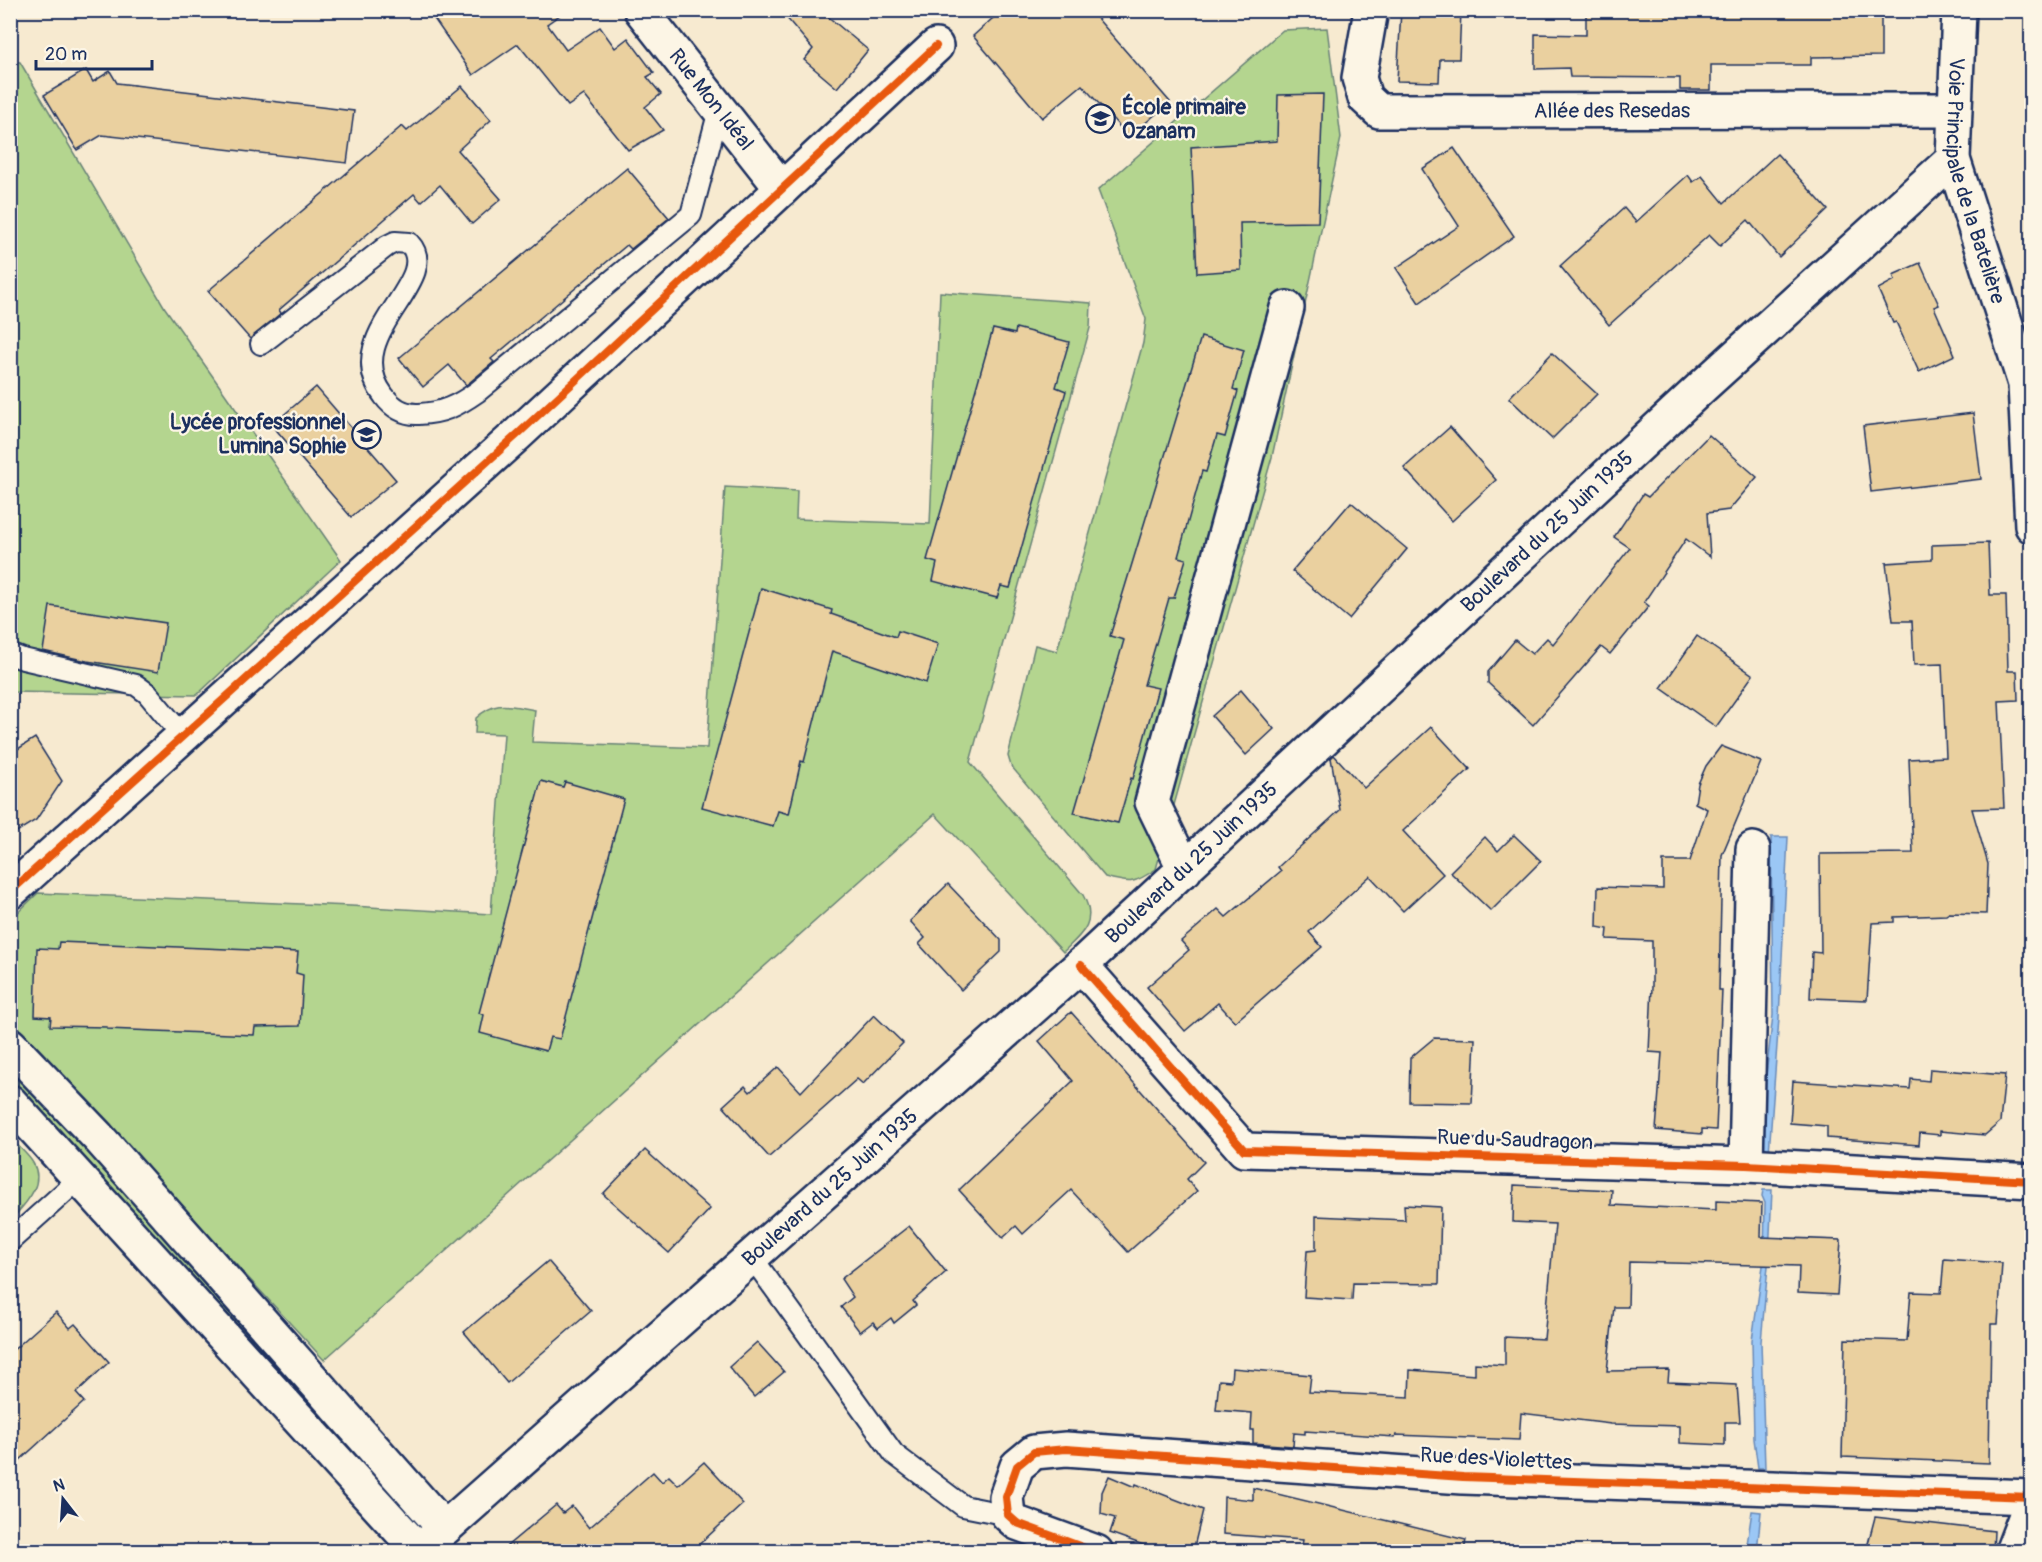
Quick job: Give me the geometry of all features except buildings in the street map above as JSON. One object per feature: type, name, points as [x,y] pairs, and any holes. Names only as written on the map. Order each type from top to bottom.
[{"type":"street","name":"Rue Mon Idéal","points":[[641,10],[782,189]]},
{"type":"street","name":"Allée des Resedas","points":[[1371,10],[1359,78],[1365,98],[1379,111],[1954,110]]},
{"type":"street","name":"Voie Principale de la Batelière","points":[[1959,10],[1953,159],[2025,384],[2031,526]]},
{"type":"street","points":[[10,892],[528,425],[936,46]]},
{"type":"street","name":"Boulevard du 25 Juin 1935","points":[[418,1551],[1081,965],[1703,386],[1953,159]]},
{"type":"street","points":[[1185,870],[1152,802],[1287,308]]},
{"type":"street","points":[[1746,1166],[1753,849]]},
{"type":"street","name":"Rue du Saudragon","points":[[1081,965],[1244,1150],[1746,1166],[2031,1181]]},
{"type":"street","points":[[10,1045],[98,1137],[444,1528]]},
{"type":"street","points":[[10,1102],[418,1551]]},
{"type":"street","name":"Rue des Violettes","points":[[1008,1515],[1006,1497],[1017,1466],[1034,1452],[1066,1449],[1463,1477],[2031,1498]]},
{"type":"street","points":[[2012,1551],[2031,1498]]},
{"type":"street","points":[[1008,1515],[1017,1523],[1096,1551]]},
{"type":"lane","points":[[261,344],[387,246],[395,242],[409,243],[416,254],[412,280],[379,332],[373,347],[371,361],[375,379],[388,402],[398,410],[412,415],[433,414],[459,405],[691,215],[719,110]]},
{"type":"lane","points":[[10,654],[136,685],[147,693],[183,736]]},
{"type":"lane","points":[[10,1241],[79,1179]]},
{"type":"lane","points":[[751,1256],[894,1454],[963,1506],[1008,1515]]},
{"type":"green space","points":[[1327,28],[1341,138],[1272,457],[1156,869],[1142,878],[1127,882],[1105,877],[1011,766],[1008,756],[1035,645],[1057,651],[1143,343],[1146,319],[1098,190],[1283,30]]},
{"type":"green space","points":[[11,61],[20,62],[165,308],[341,560],[197,695],[11,692]]},
{"type":"green space","points":[[940,292],[1091,303],[1090,328],[970,762],[1083,895],[1089,913],[1086,927],[1063,952],[935,814],[324,1360],[11,1020],[11,919],[38,893],[491,914],[504,734],[475,733],[476,718],[483,712],[504,705],[535,710],[532,742],[707,748],[725,487],[797,491],[796,519],[930,524]]},
{"type":"green space","points":[[10,1066],[269,1352],[268,1358],[262,1359],[11,1084]]},
{"type":"green space","points":[[11,1138],[33,1163],[37,1179],[32,1194],[11,1220]]},
{"type":"water","points":[[1771,837],[1788,837],[1779,1018],[1769,1153],[1757,1153],[1773,1015]]},
{"type":"water","points":[[1763,1190],[1772,1190],[1761,1342],[1765,1468],[1758,1468],[1754,1439],[1752,1340],[1764,1259],[1765,1203],[1762,1196]]},
{"type":"water","points":[[1752,1511],[1761,1512],[1757,1551],[1746,1551]]},
{"type":"cycle path","points":[[10,892],[519,433],[936,46]]},
{"type":"cycle path","points":[[1081,965],[1244,1150],[1746,1165],[2032,1181]]},
{"type":"cycle path","points":[[1096,1552],[1017,1523],[1008,1515],[1006,1497],[1017,1466],[1034,1452],[1066,1449],[1463,1477],[2032,1497]]},
{"type":"place","name":"École primaire Ozanam","points":[[1101,119]]},
{"type":"place","name":"Lycée professionnel Lumina Sophie","points":[[367,434]]}]
